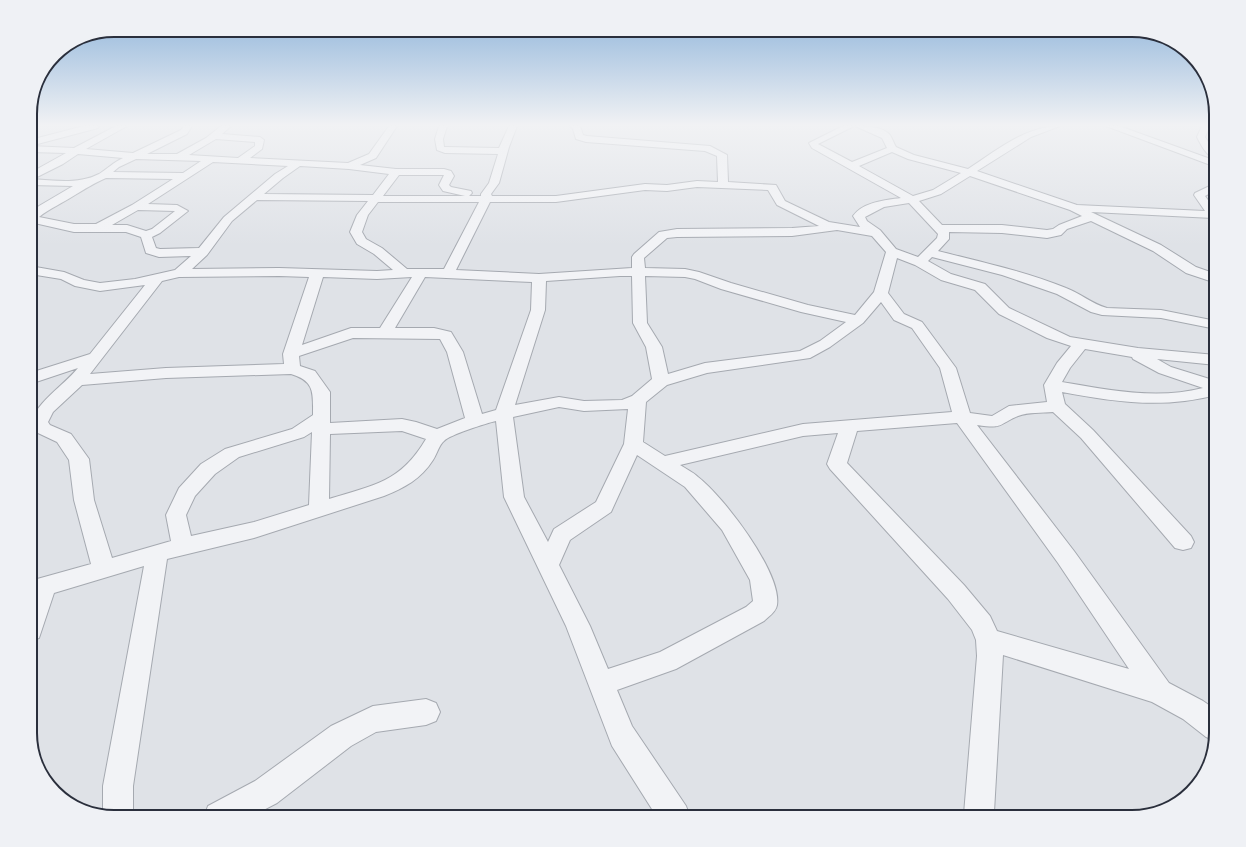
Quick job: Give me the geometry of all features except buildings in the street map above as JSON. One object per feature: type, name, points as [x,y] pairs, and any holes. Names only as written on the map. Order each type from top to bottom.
[{"type":"street","points":[[37,174],[53,166]]},
{"type":"street","points":[[37,213],[42,208],[86,183],[104,175],[115,166]]},
{"type":"street","points":[[146,176],[164,166]]},
{"type":"street","points":[[98,228],[136,207],[201,166]]},
{"type":"street","points":[[178,273],[193,263],[203,252],[222,225],[279,176],[295,166]]},
{"type":"street","points":[[341,166],[396,172],[448,173],[449,176],[444,185],[447,189],[487,196]]},
{"type":"street","points":[[380,166],[384,171]]},
{"type":"street","points":[[448,273],[494,183],[499,166]]},
{"type":"street","points":[[722,166],[723,184]]},
{"type":"street","points":[[851,166],[911,199],[944,233],[943,239],[925,257]]},
{"type":"street","points":[[946,166],[969,172],[1074,208],[1157,248],[1191,270],[1209,277]]},
{"type":"street","points":[[979,166],[937,192],[923,197],[877,206],[865,210],[859,216],[862,223],[877,234],[892,252],[1007,272],[1062,291],[1107,312],[1161,314],[1209,324]]},
{"type":"street","points":[[396,172],[363,216],[356,232],[361,241],[378,251],[404,273]]},
{"type":"street","points":[[104,175],[185,176]]},
{"type":"street","points":[[37,183],[86,183]]},
{"type":"street","points":[[255,197],[377,199],[487,196],[556,199],[645,187],[666,188],[697,184],[723,184],[772,187],[781,203],[826,225],[877,234]]},
{"type":"street","points":[[1209,190],[1199,195],[1209,209]]},
{"type":"street","points":[[37,220],[74,228],[127,229],[146,235],[182,212],[177,208],[136,207]]},
{"type":"street","points":[[1074,208],[1209,217]]},
{"type":"street","points":[[939,228],[1002,229],[1047,234],[1057,232],[1063,227],[1090,217]]},
{"type":"street","points":[[661,381],[654,347],[640,323],[638,257],[647,251],[663,235],[677,233],[792,232],[838,228]]},
{"type":"street","points":[[146,235],[150,250],[159,253],[203,252]]},
{"type":"street","points":[[647,251],[685,273]]},
{"type":"street","points":[[37,589],[183,546],[254,530],[377,492],[397,483],[415,469],[425,457],[437,436],[475,421],[504,413],[559,402],[584,406],[624,405],[638,400],[661,381],[705,368],[804,354],[825,344],[858,320],[881,293],[892,252]]},
{"type":"street","points":[[925,257],[946,277],[980,287],[1004,311],[1052,335],[1081,344],[1131,352],[1209,359]]},
{"type":"street","points":[[37,271],[64,276],[80,283],[100,287],[122,286],[178,273],[279,272],[377,275],[404,273],[448,273],[539,278],[638,271],[685,273],[806,309],[858,320]]},
{"type":"street","points":[[385,333],[422,273]]},
{"type":"street","points":[[292,361],[316,274]]},
{"type":"street","points":[[539,278],[538,310],[504,413],[514,497],[578,626],[622,736],[670,810]]},
{"type":"street","points":[[104,570],[84,500],[79,459],[64,438],[44,429],[39,423],[45,410],[77,380],[157,279]]},
{"type":"street","points":[[881,293],[899,317],[917,325],[948,368],[962,417],[1066,556],[1160,692]]},
{"type":"street","points":[[77,380],[292,361],[351,333],[434,333],[446,335],[455,352],[475,421]]},
{"type":"street","points":[[1081,344],[1063,366],[1052,385],[1056,406],[1086,434],[1183,542]]},
{"type":"street","points":[[1131,352],[1165,370],[1209,384]]},
{"type":"street","points":[[37,377],[95,357]]},
{"type":"street","points":[[292,361],[309,374],[322,392],[319,509]]},
{"type":"street","points":[[1052,385],[1098,394],[1137,398],[1197,396],[1209,392]]},
{"type":"street","points":[[548,564],[562,535],[604,507],[633,444],[638,400]]},
{"type":"street","points":[[662,463],[803,430],[962,417],[995,422],[1015,410],[1056,406]]},
{"type":"street","points":[[183,546],[176,516],[186,493],[208,469],[232,453],[298,433],[321,423],[402,425],[410,426],[437,436]]},
{"type":"street","points":[[849,427],[837,464],[956,592],[981,623],[989,640],[990,656],[978,810]]},
{"type":"street","points":[[601,684],[667,660],[756,614],[765,605],[762,580],[748,553],[730,524],[692,482],[633,444]]},
{"type":"street","points":[[118,810],[118,786],[157,554]]},
{"type":"street","points":[[989,640],[1128,681],[1160,692],[1193,710],[1209,722]]},
{"type":"street","points":[[232,810],[266,792],[341,736],[373,718],[426,712]]}]
